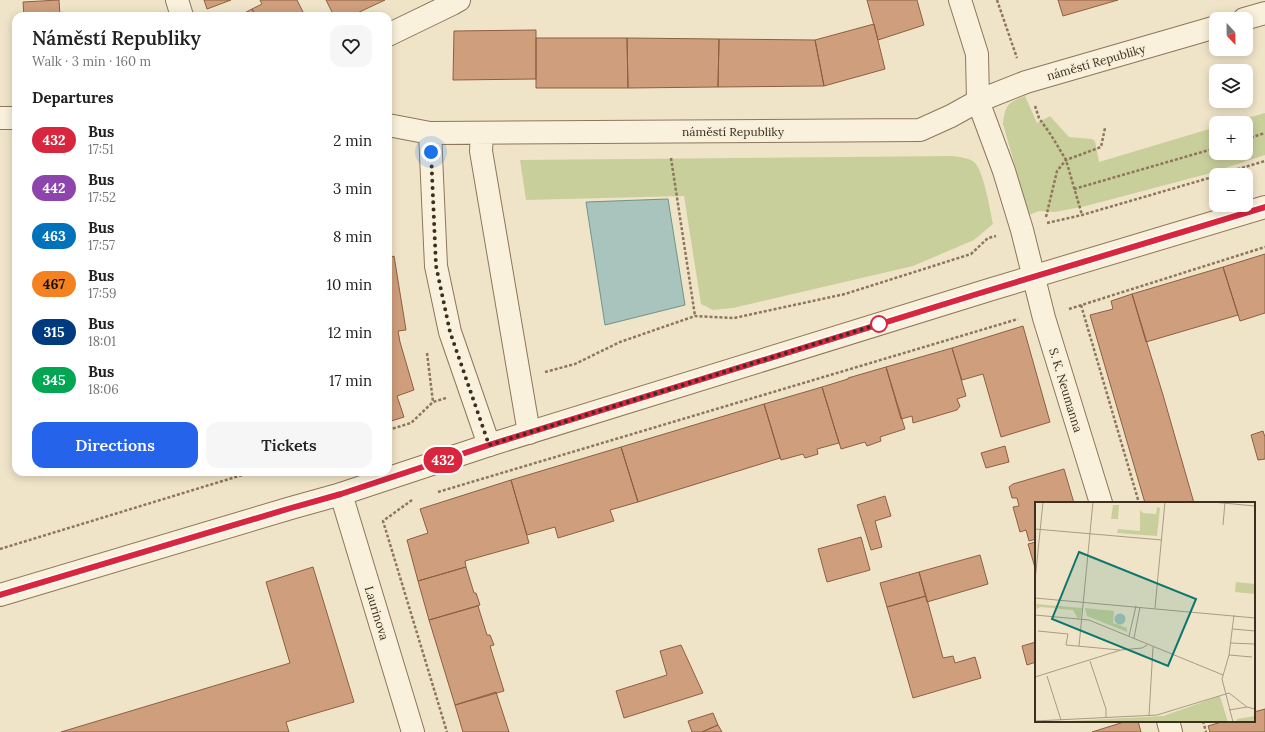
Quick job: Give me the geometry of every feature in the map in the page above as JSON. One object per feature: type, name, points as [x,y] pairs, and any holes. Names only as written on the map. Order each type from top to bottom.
[{"type":"street","points":[[177,0],[181,12]]},
{"type":"street","points":[[392,33],[459,0]]},
{"type":"street","points":[[960,0],[977,54],[978,101],[1004,171],[1022,230],[1034,277]]},
{"type":"street","points":[[1253,16],[1265,13]]},
{"type":"street","name":"náměstí Republiky","points":[[392,126],[430,133],[920,130],[952,116],[978,101],[1026,82],[1209,29]]},
{"type":"street","points":[[0,118],[12,118]]},
{"type":"street","points":[[430,133],[436,266],[450,332],[489,445]]},
{"type":"street","points":[[482,133],[481,151],[518,379],[529,433]]},
{"type":"street","points":[[0,595],[341,494],[489,445],[1265,207]]},
{"type":"street","name":"S. K. Neumanna","points":[[1034,277],[1044,318],[1101,502]]},
{"type":"street","name":"Laurinova","points":[[341,494],[413,732]]},
{"type":"street","points":[[1168,722],[1171,732]]},
{"type":"path","points":[[1106,128],[1101,147],[1066,160],[1057,171],[1045,224],[1082,215],[1209,177]]},
{"type":"path","points":[[1253,137],[1265,133]]},
{"type":"path","points":[[670,150],[695,316]]},
{"type":"path","points":[[1074,189],[1209,150]]},
{"type":"path","points":[[1241,168],[1265,161]]},
{"type":"path","points":[[544,372],[575,364],[620,342],[695,316],[734,318],[845,294],[971,254],[988,238]]},
{"type":"path","points":[[434,493],[1023,318],[1028,324],[1081,305],[1265,247]]},
{"type":"path","points":[[1081,305],[1139,502]]},
{"type":"path","points":[[392,429],[411,423],[433,402]]},
{"type":"path","points":[[0,549],[239,476]]},
{"type":"path","points":[[419,498],[411,500],[383,522],[447,732]]},
{"type":"path","points":[[1203,722],[1206,732]]},
{"type":"green space","points":[[1025,96],[1037,123],[1050,116],[1069,137],[1092,139],[1095,141],[1099,162],[1209,129],[1209,160],[1250,160],[1225,168],[1209,168],[1209,173],[1207,174],[1086,206],[1055,212],[1039,211],[1029,215],[1003,124],[1006,108],[1015,100]]},
{"type":"green space","points":[[1265,113],[1265,155],[1253,159],[1253,116]]},
{"type":"green space","points":[[953,156],[974,162],[981,174],[986,191],[993,224],[974,240],[913,266],[733,308],[713,310],[701,304],[684,196],[526,200],[520,160]]},
{"type":"water","points":[[668,199],[685,305],[605,325],[586,202]]},
{"type":"building","points":[[59,0],[60,12],[24,12],[23,2]]},
{"type":"building","points":[[204,0],[231,0],[207,9]]},
{"type":"building","points":[[260,0],[297,0],[303,12],[254,12],[252,9],[262,4]]},
{"type":"building","points":[[326,0],[385,0],[360,12],[332,12]]},
{"type":"building","points":[[867,0],[917,0],[924,25],[878,40]]},
{"type":"building","points":[[1058,0],[1118,0],[1063,16]]},
{"type":"building","points":[[252,9],[254,12],[246,12]]},
{"type":"building","points":[[874,24],[885,69],[824,86],[815,40]]},
{"type":"building","points":[[536,30],[536,79],[453,80],[454,31]]},
{"type":"building","points":[[536,38],[627,38],[628,88],[536,88]]},
{"type":"building","points":[[627,38],[719,39],[718,87],[628,88]]},
{"type":"building","points":[[719,39],[815,40],[824,86],[718,87]]},
{"type":"building","points":[[1265,254],[1265,313],[1240,321],[1223,267]]},
{"type":"building","points":[[394,256],[406,330],[398,331],[414,390],[397,396],[404,417],[392,421],[392,257]]},
{"type":"building","points":[[1223,267],[1238,315],[1146,342],[1132,294]]},
{"type":"building","points":[[1132,294],[1194,502],[1145,502],[1090,315],[1113,309],[1111,301]]},
{"type":"building","points":[[1023,326],[1050,422],[1001,437],[983,374],[962,380],[952,348]]},
{"type":"building","points":[[952,348],[966,396],[957,399],[960,406],[957,410],[913,423],[912,416],[901,419],[886,367]]},
{"type":"building","points":[[886,367],[905,429],[880,437],[881,441],[867,446],[865,442],[841,449],[822,387]]},
{"type":"building","points":[[822,387],[839,443],[817,449],[818,454],[805,458],[803,454],[781,460],[764,404]]},
{"type":"building","points":[[764,404],[780,458],[638,502],[621,447]]},
{"type":"building","points":[[1263,431],[1265,437],[1265,459],[1258,460],[1251,435]]},
{"type":"building","points":[[1005,446],[1009,462],[986,468],[981,453]]},
{"type":"building","points":[[621,447],[638,502],[610,510],[614,521],[558,538],[555,527],[527,535],[511,480]]},
{"type":"building","points":[[1064,469],[1074,502],[1035,502],[1035,539],[1029,541],[1026,530],[1020,532],[1013,507],[1019,506],[1017,498],[1012,498],[1009,487],[1013,484]]},
{"type":"building","points":[[511,480],[529,543],[465,561],[466,567],[418,581],[407,540],[428,533],[420,509]]},
{"type":"building","points":[[885,496],[891,516],[875,521],[882,547],[871,550],[857,505]]},
{"type":"building","points":[[861,537],[870,570],[827,582],[818,549]]},
{"type":"building","points":[[1035,542],[1035,568],[1028,544]]},
{"type":"building","points":[[980,555],[988,584],[927,602],[919,572]]},
{"type":"building","points":[[313,567],[354,702],[286,722],[289,732],[61,732],[290,663],[266,582]]},
{"type":"building","points":[[466,567],[474,593],[476,593],[480,605],[429,620],[418,581]]},
{"type":"building","points":[[919,572],[926,596],[887,607],[880,583]]},
{"type":"building","points":[[926,596],[943,658],[953,656],[955,663],[975,657],[981,678],[913,698],[887,607]]},
{"type":"building","points":[[478,606],[487,635],[490,635],[494,645],[490,646],[504,691],[455,705],[429,620]]},
{"type":"building","points":[[1035,642],[1035,662],[1027,665],[1022,646]]},
{"type":"building","points":[[681,645],[703,693],[624,718],[616,691],[667,675],[660,651]]},
{"type":"building","points":[[496,692],[509,732],[463,732],[455,705]]},
{"type":"building","points":[[1265,709],[1265,732],[1210,732],[1208,726],[1222,722],[1255,722],[1255,712]]},
{"type":"building","points":[[713,713],[718,725],[702,732],[692,732],[688,721]]},
{"type":"building","points":[[1124,722],[1138,722],[1141,732],[1092,732]]},
{"type":"building","points":[[718,725],[722,732],[702,732]]},
{"type":"bus line","name":"432","points":[[0,595],[341,494],[489,445],[977,294],[1265,207]]},
{"type":"route","points":[[431,152],[436,266],[450,332],[489,445],[879,324]]}]
